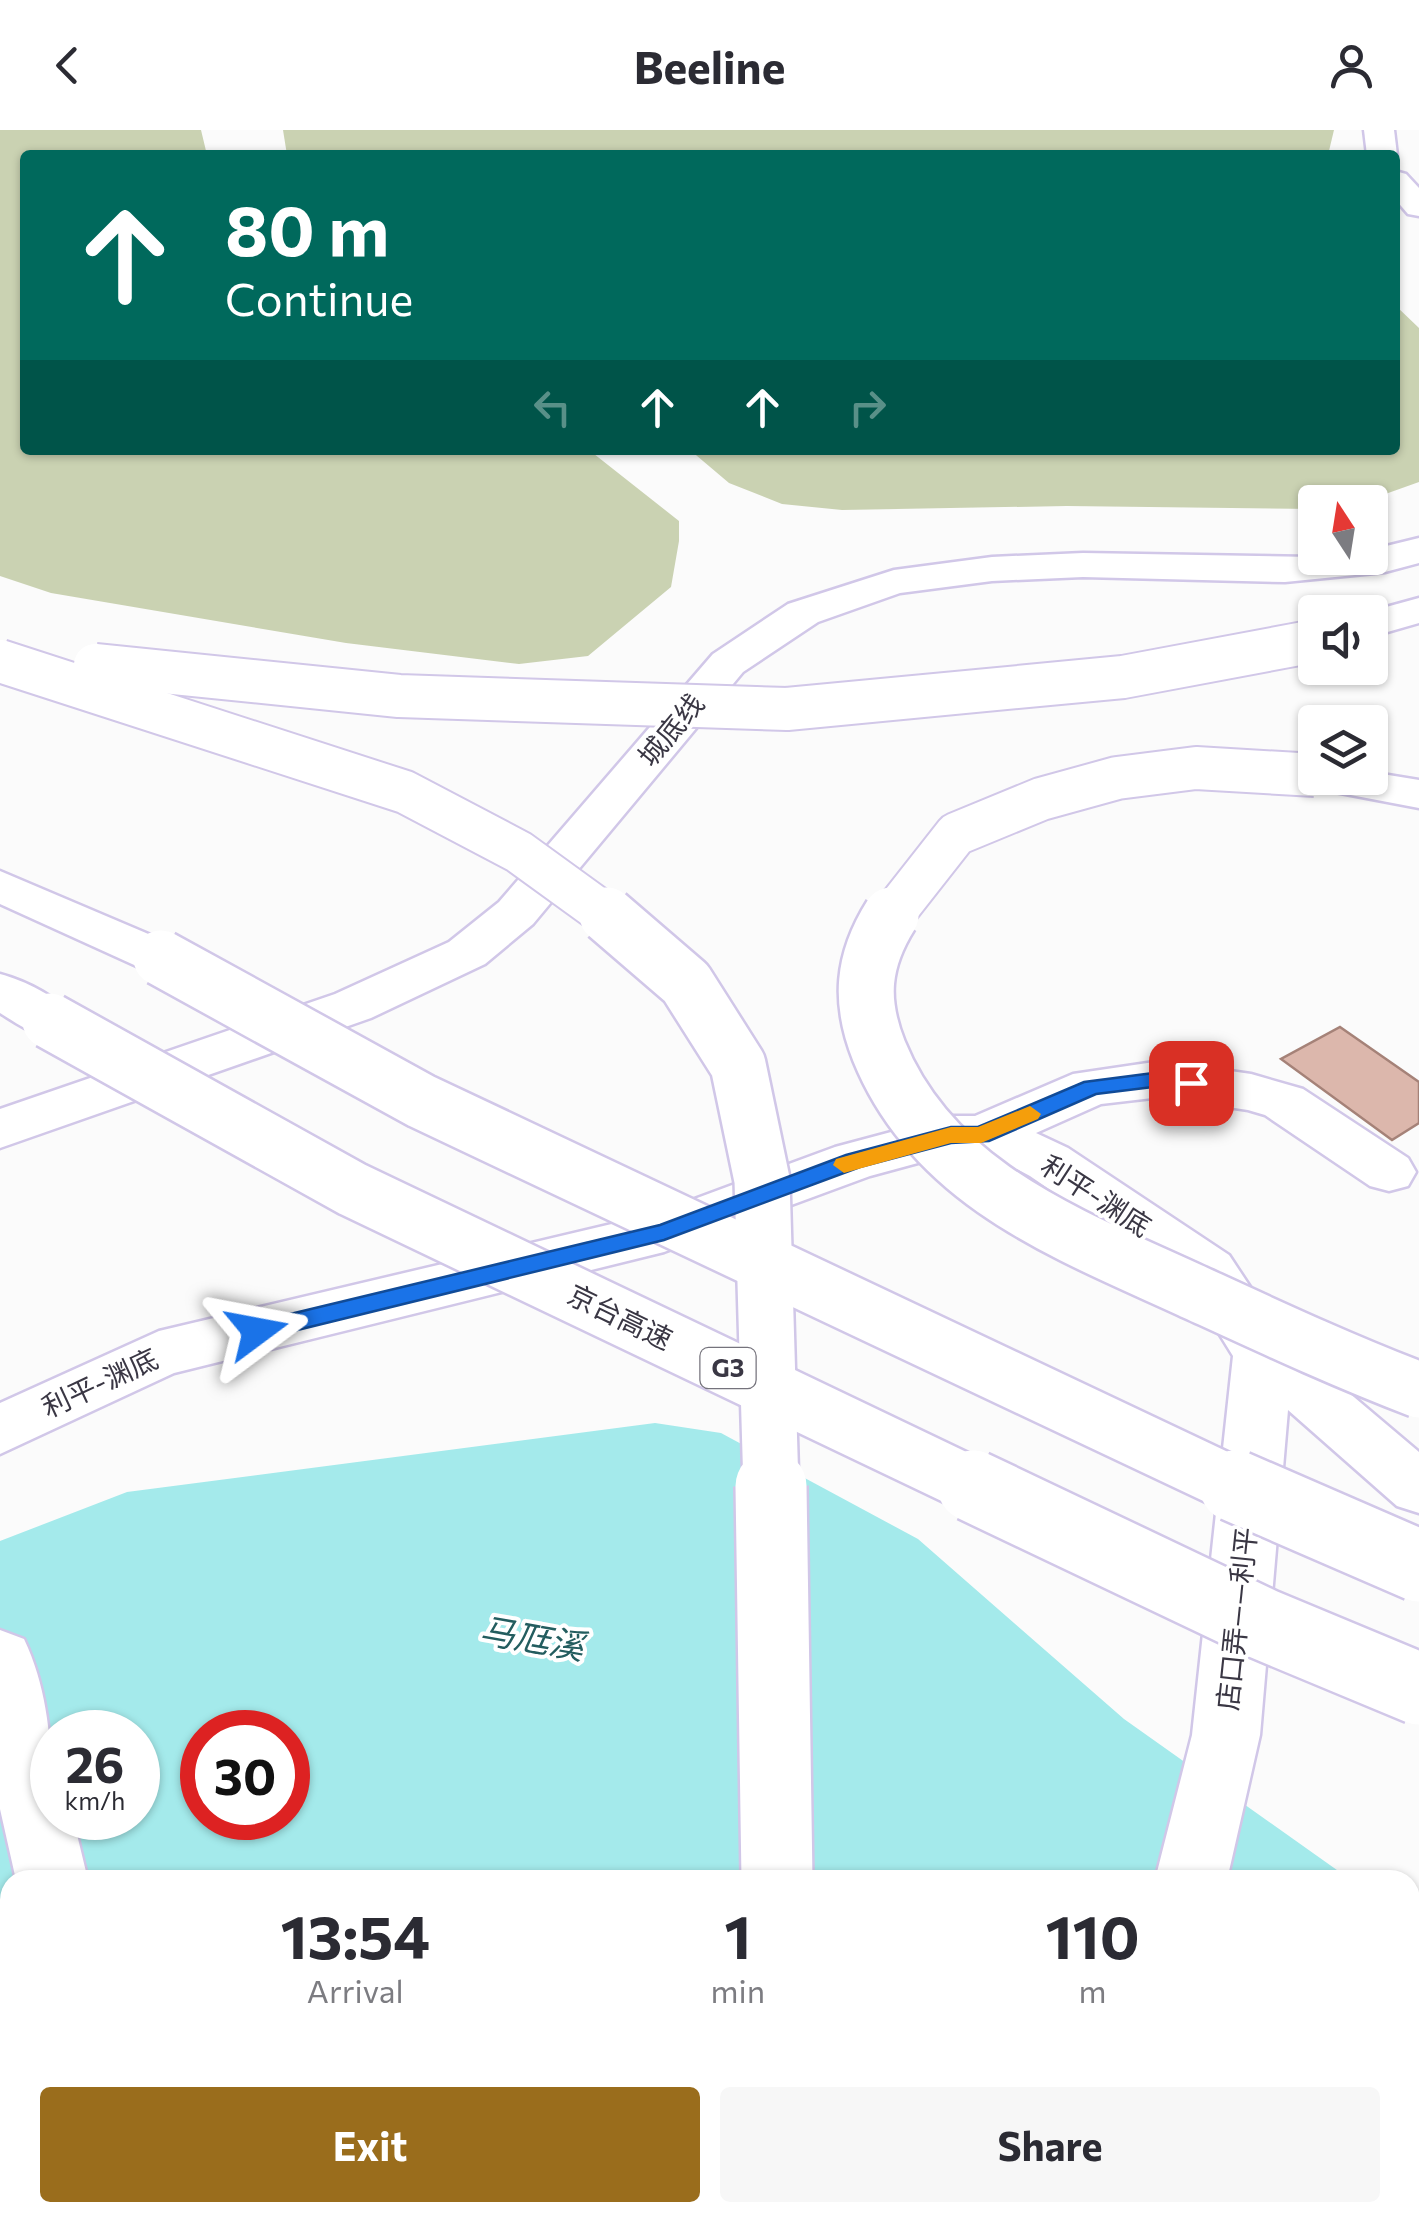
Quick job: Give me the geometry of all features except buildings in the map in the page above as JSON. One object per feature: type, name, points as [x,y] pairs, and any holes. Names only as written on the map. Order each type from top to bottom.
[{"type":"main road","points":[[1400,186],[1419,207]]},
{"type":"main road","name":"城底线","points":[[0,1129],[352,1006],[467,952],[516,913],[728,662],[803,613],[894,582],[992,568],[1285,570],[1385,560],[1419,550]]},
{"type":"main road","points":[[1388,619],[1419,610]]},
{"type":"main road","points":[[0,652],[145,672],[399,696],[787,709],[1123,677],[1298,644]]},
{"type":"main road","points":[[0,661],[405,792],[520,852],[617,923],[686,983],[728,1048],[738,1065],[762,1180],[777,1870]]},
{"type":"main road","points":[[1298,772],[1164,769],[1056,790],[955,835],[903,898],[867,960],[864,991],[872,1031],[892,1080],[921,1126],[987,1188],[1075,1237],[1352,1365],[1419,1390]]},
{"type":"main road","points":[[1388,788],[1419,794]]},
{"type":"main road","points":[[0,886],[161,958],[421,1101],[1314,1523],[1419,1566]]},
{"type":"main road","name":"京台高速","points":[[0,990],[352,1189],[1263,1624],[1419,1689]]},
{"type":"main road","points":[[981,1135],[1092,1087],[1161,1079],[1251,1092],[1284,1102],[1389,1172]]},
{"type":"main road","name":"利平-渊底","points":[[0,1430],[159,1354],[664,1232],[854,1161],[951,1135],[981,1135],[1049,1162],[1209,1270],[1263,1354],[1419,1488]]},
{"type":"main road","name":"店口弄——利平","points":[[1192,1870],[1226,1735],[1263,1354]]},
{"type":"main road","points":[[0,1659],[50,1870]]},
{"type":"green space","points":[[0,130],[201,130],[206,150],[20,150],[20,455],[595,455],[679,521],[671,587],[588,656],[519,664],[346,643],[51,593],[0,576]]},
{"type":"green space","points":[[283,130],[1334,130],[1329,150],[286,150]]},
{"type":"green space","points":[[1400,310],[1419,328],[1419,482],[1388,493],[1388,485],[1298,485],[1298,509],[1067,506],[842,510],[782,504],[729,483],[696,455],[1400,455]]},
{"type":"water","name":"马尫溪","points":[[655,1423],[721,1433],[918,1539],[1124,1719],[1337,1870],[0,1870],[0,1541],[127,1492]]},
{"type":"slow traffic","points":[[844,1165],[951,1135],[981,1135],[1030,1114]]},
{"type":"route","points":[[257,1331],[664,1232],[854,1161],[951,1135],[981,1135],[1092,1087],[1161,1079],[1191,1083]]}]
